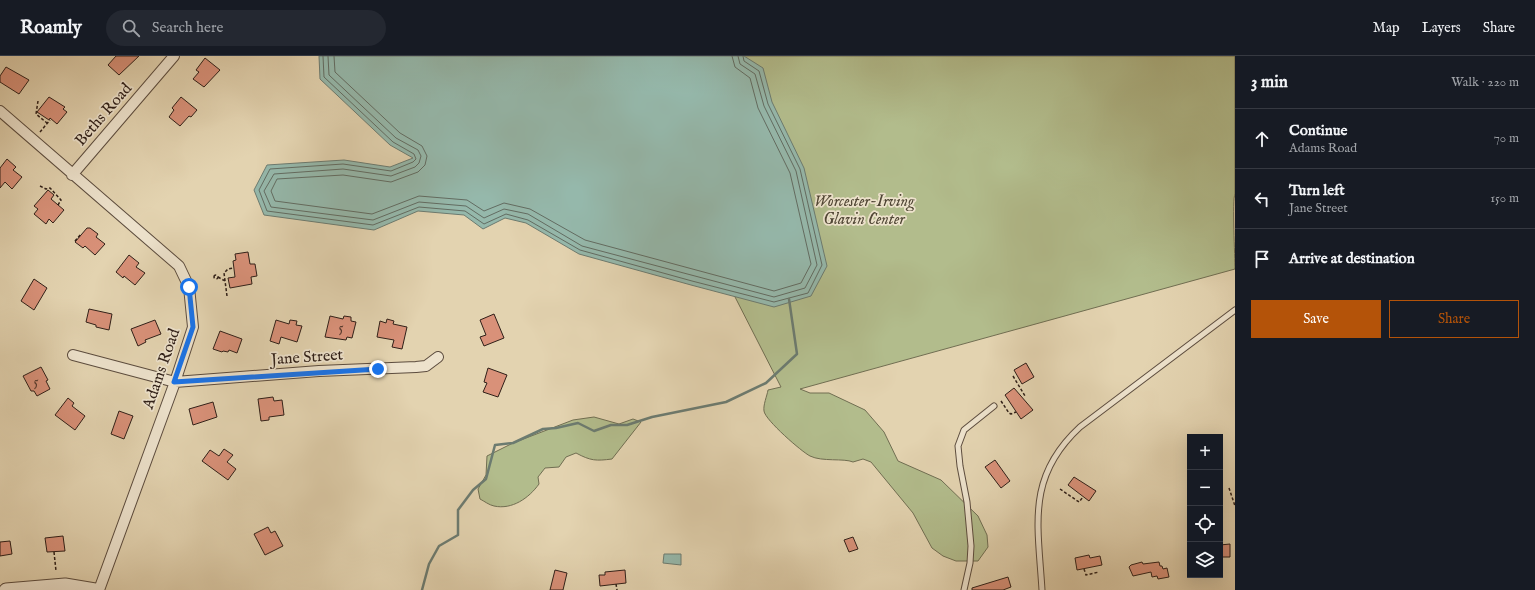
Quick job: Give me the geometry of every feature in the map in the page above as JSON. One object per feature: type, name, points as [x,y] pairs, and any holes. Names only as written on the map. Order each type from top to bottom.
[{"type":"street","name":"Beths Road","points":[[72,175],[174,56]]},
{"type":"street","name":"Adams Road","points":[[0,111],[72,175],[148,237],[179,266],[189,287],[193,327],[99,590]]},
{"type":"street","name":"Jane Street","points":[[73,354],[174,382],[319,371],[416,367],[426,366],[438,357]]},
{"type":"street","points":[[6,590],[65,585],[95,590]]},
{"type":"lane","points":[[1042,590],[1038,516],[1039,498],[1046,473],[1059,450],[1080,427],[1235,310]]},
{"type":"lane","points":[[964,590],[970,563],[970,546],[967,502],[958,446],[964,430],[994,406]]},
{"type":"path","points":[[38,101],[36,114],[48,123]]},
{"type":"path","points":[[40,133],[50,120]]},
{"type":"path","points":[[40,186],[46,189],[50,188],[58,196],[61,200],[58,205]]},
{"type":"path","points":[[75,241],[81,234]]},
{"type":"path","points":[[227,296],[225,281],[226,271],[234,268]]},
{"type":"path","points":[[218,277],[225,281]]},
{"type":"path","points":[[1013,376],[1025,396]]},
{"type":"path","points":[[1001,401],[1009,414],[1016,412]]},
{"type":"path","points":[[1229,488],[1235,506]]},
{"type":"path","points":[[1060,489],[1080,502],[1083,497]]},
{"type":"path","points":[[54,552],[56,571]]},
{"type":"path","points":[[1084,569],[1086,575],[1099,572]]},
{"type":"path","points":[[616,584],[616,590]]},
{"type":"green space","name":"Worcester-Irving Glavin Center","points":[[612,56],[1235,56],[1235,269],[800,389],[810,393],[829,393],[865,410],[884,432],[898,461],[941,480],[978,516],[987,535],[988,547],[978,561],[956,561],[943,556],[932,548],[913,513],[871,462],[863,459],[853,462],[821,459],[810,456],[784,435],[770,421],[764,411],[768,390],[781,387]]},
{"type":"green space","points":[[594,417],[619,424],[633,419],[641,422],[612,459],[594,460],[576,453],[566,457],[559,467],[545,468],[538,477],[539,484],[520,502],[501,507],[488,504],[480,499],[478,489],[486,475],[487,456],[513,443],[573,420]]},
{"type":"water","points":[[319,56],[744,56],[763,68],[772,102],[804,168],[827,266],[811,296],[774,307],[579,254],[526,223],[505,218],[483,229],[464,215],[418,211],[374,230],[264,215],[254,190],[267,165],[344,160],[390,167],[413,158],[390,145],[320,79]]},
{"type":"water","points":[[664,554],[681,554],[681,565],[663,563]]},
{"type":"building","points":[[116,56],[139,56],[119,75],[108,65]]},
{"type":"building","points":[[205,58],[220,70],[204,87],[193,79],[199,72],[196,70]]},
{"type":"building","points":[[6,67],[29,80],[19,94],[0,82],[0,76]]},
{"type":"building","points":[[49,97],[65,107],[63,109],[67,112],[57,124],[50,118],[49,120],[37,112]]},
{"type":"building","points":[[181,97],[197,110],[180,126],[169,117],[174,110],[172,108]]},
{"type":"building","points":[[7,159],[16,167],[13,170],[22,177],[12,189],[5,182],[0,188],[0,168]]},
{"type":"building","points":[[48,190],[54,195],[51,199],[64,210],[53,223],[49,219],[46,224],[34,214],[38,209],[34,206]]},
{"type":"building","points":[[87,228],[90,228],[98,234],[96,237],[105,244],[95,255],[85,246],[83,248],[75,242]]},
{"type":"building","points":[[248,252],[250,264],[255,264],[257,276],[251,277],[252,284],[230,288],[228,278],[235,277],[233,261],[236,260],[235,254]]},
{"type":"building","points":[[129,255],[139,263],[136,267],[145,273],[135,285],[124,276],[123,278],[116,272]]},
{"type":"building","points":[[34,279],[47,288],[34,310],[21,301]]},
{"type":"building","points":[[89,309],[112,314],[109,330],[96,327],[96,325],[86,322]]},
{"type":"building","points":[[494,314],[504,338],[484,346],[480,337],[486,335],[480,320]]},
{"type":"building","points":[[330,316],[343,319],[344,316],[351,317],[351,321],[356,322],[352,338],[347,337],[346,340],[325,337]]},
{"type":"building","points":[[387,319],[394,321],[393,324],[407,327],[402,349],[392,347],[394,340],[377,337],[380,321],[386,323]]},
{"type":"building","points":[[155,320],[161,334],[145,340],[146,342],[138,346],[131,329]]},
{"type":"building","points":[[276,320],[289,324],[290,320],[297,321],[296,325],[302,326],[297,342],[281,337],[279,344],[270,341]]},
{"type":"building","points":[[220,331],[242,339],[237,353],[229,350],[228,352],[222,352],[213,349]]},
{"type":"building","points":[[1026,363],[1034,377],[1022,384],[1014,370]]},
{"type":"building","points":[[41,367],[48,380],[46,381],[50,389],[37,396],[34,391],[31,391],[23,376]]},
{"type":"building","points":[[488,368],[507,375],[498,397],[483,392],[487,383],[484,382]]},
{"type":"building","points":[[1014,388],[1033,410],[1021,419],[1005,395]]},
{"type":"building","points":[[273,397],[274,401],[282,400],[284,415],[269,417],[269,420],[261,421],[258,399]]},
{"type":"building","points":[[68,398],[74,403],[72,406],[85,416],[75,430],[55,415]]},
{"type":"building","points":[[213,402],[217,417],[193,425],[189,409]]},
{"type":"building","points":[[119,411],[133,416],[124,439],[111,434]]},
{"type":"building","points":[[224,449],[233,455],[227,462],[236,469],[228,480],[202,461],[210,450],[219,456]]},
{"type":"building","points":[[995,460],[1010,481],[1001,488],[985,467]]},
{"type":"building","points":[[1074,477],[1096,491],[1089,501],[1068,485]]},
{"type":"building","points":[[268,527],[271,533],[275,531],[283,546],[265,555],[254,534]]},
{"type":"building","points":[[63,536],[65,551],[47,552],[45,538]]},
{"type":"building","points":[[853,537],[858,549],[849,552],[844,540]]},
{"type":"building","points":[[10,541],[12,554],[0,556],[0,542]]},
{"type":"building","points":[[1230,544],[1230,557],[1223,557],[1223,545]]},
{"type":"building","points":[[1089,555],[1090,558],[1100,556],[1102,565],[1077,570],[1075,558]]},
{"type":"building","points":[[1142,562],[1143,564],[1159,562],[1163,569],[1167,568],[1169,577],[1158,579],[1157,576],[1152,577],[1151,572],[1133,576],[1129,567]]},
{"type":"building","points":[[555,570],[567,573],[563,590],[550,590]]},
{"type":"building","points":[[625,570],[626,583],[600,586],[599,575],[605,575],[605,572]]},
{"type":"building","points":[[1008,577],[1011,587],[1003,590],[972,590],[972,588]]},
{"type":"waterway","points":[[422,590],[429,564],[439,546],[458,535],[458,510],[473,490],[486,479],[495,445],[513,443],[543,429],[556,428],[578,423],[594,431],[611,425],[627,425],[652,417],[726,402],[766,383],[797,354],[789,299]]},
{"type":"route","points":[[189,287],[193,327],[174,382],[319,371],[378,369]]}]
